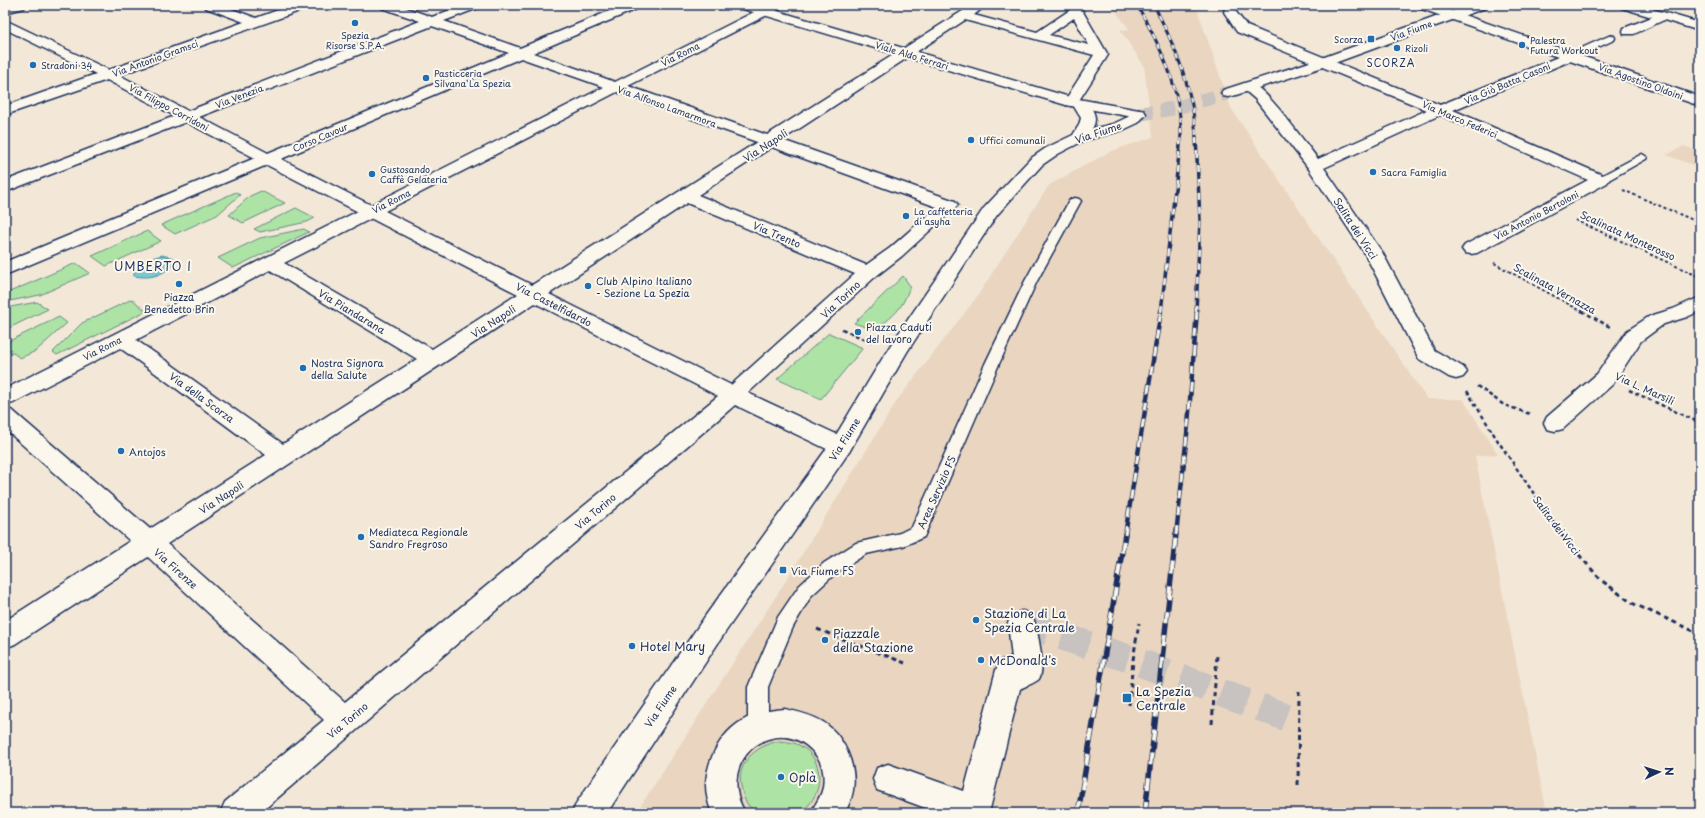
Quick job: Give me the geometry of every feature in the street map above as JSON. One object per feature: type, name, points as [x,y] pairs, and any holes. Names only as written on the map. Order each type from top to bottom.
[{"type":"street","points":[[5,9],[20,5]]},
{"type":"street","points":[[210,5],[255,22]]},
{"type":"street","name":"Via Antonio Gramsci","points":[[5,111],[304,5]]},
{"type":"street","name":"Via Alfonso Lamarmora","points":[[386,5],[949,205]]},
{"type":"street","name":"Via Venezia","points":[[5,187],[474,5]]},
{"type":"street","name":"Corso Cavour","points":[[5,269],[635,5]]},
{"type":"street","name":"Viale Aldo Ferrari","points":[[744,5],[771,8],[906,53],[1076,104],[1139,114]]},
{"type":"street","name":"Via Napoli","points":[[5,636],[980,5]]},
{"type":"street","name":"Via Agostino Oldoini","points":[[1423,5],[1700,102]]},
{"type":"street","name":"Via Fiume","points":[[1228,93],[1324,62],[1481,5]]},
{"type":"street","points":[[1626,5],[1700,27]]},
{"type":"street","name":"Via Marco Federici","points":[[1231,7],[1230,12],[1242,29],[1440,110],[1601,180]]},
{"type":"street","name":"Via Roma","points":[[5,398],[771,8]]},
{"type":"street","points":[[1039,36],[1070,8],[1101,56],[1076,104],[1088,113],[1090,118],[1088,124],[1078,138]]},
{"type":"street","points":[[964,16],[1099,52]]},
{"type":"street","points":[[1629,31],[1664,16]]},
{"type":"street","points":[[1650,22],[1700,39]]},
{"type":"street","name":"Via Filippo Corridoni","points":[[5,24],[109,75],[268,159]]},
{"type":"street","name":"Via Giò Batta Casoni","points":[[1315,166],[1440,110],[1571,56]]},
{"type":"street","name":"Salita dei Vicci","points":[[1248,87],[1260,96],[1315,166],[1373,252],[1426,354],[1456,372]]},
{"type":"street","name":"Via Fiume","points":[[588,813],[712,630],[841,446],[897,351],[990,212],[1036,162],[1052,151],[1078,138],[1118,127],[1133,120],[1139,114]]},
{"type":"street","name":"Via Castelfidardo","points":[[268,159],[733,395],[841,446]]},
{"type":"street","name":"Via Antonio Bertoloni","points":[[1471,249],[1601,180]]},
{"type":"street","name":"Via Trento","points":[[685,196],[868,273]]},
{"type":"street","name":"Via Torino","points":[[236,813],[733,395],[820,318],[868,273],[896,252],[949,205]]},
{"type":"street","name":"Via Piandarana","points":[[271,263],[433,359]]},
{"type":"street","points":[[1555,423],[1605,379],[1632,338],[1657,320],[1680,313],[1700,303]]},
{"type":"street","name":"Via della Scorza","points":[[121,339],[284,456]]},
{"type":"street","name":"Via Firenze","points":[[5,416],[149,543],[345,722]]},
{"type":"street","points":[[888,779],[969,808],[976,807],[1009,676],[1028,671],[1022,623]]},
{"type":"street","points":[[722,811],[720,788],[722,770],[730,752],[742,738],[758,728],[777,723],[795,724],[812,731],[826,742],[836,759],[839,777],[836,796],[827,813]]},
{"type":"lane","name":"Via Giò Batta Casoni","points":[[1571,56],[1611,38]]},
{"type":"lane","points":[[1601,180],[1642,157]]},
{"type":"lane","name":"Area Servizio FS","points":[[758,728],[758,687],[784,623],[805,591],[830,568],[862,548],[903,539],[918,532],[1027,288],[1075,201]]},
{"type":"path","points":[[1601,180],[1700,223]]},
{"type":"path","name":"Scalinata Monterosso","points":[[1548,208],[1700,277]]},
{"type":"path","name":"Scalinata Vernazza","points":[[1471,249],[1541,290],[1632,338]]},
{"type":"path","points":[[820,318],[858,336],[897,351]]},
{"type":"path","points":[[1456,372],[1504,405],[1555,423]]},
{"type":"path","name":"Salita dei Vicci","points":[[1456,372],[1498,442],[1562,535],[1600,580],[1632,603],[1700,634]]},
{"type":"path","name":"Via L. Marsili","points":[[1605,379],[1700,423]]},
{"type":"path","points":[[1129,705],[1133,660],[1140,622]]},
{"type":"path","points":[[816,629],[905,663]]},
{"type":"path","points":[[1212,724],[1217,655]]},
{"type":"path","points":[[1298,785],[1299,691]]},
{"type":"shaded area","points":[[1111,5],[1196,5],[1231,108],[1427,399],[1463,399],[1498,454],[1475,456],[1547,813],[636,813],[778,593],[898,399],[976,298],[1049,185],[1111,151],[1153,137],[1144,66],[1120,30],[1129,29]]},
{"type":"shaded area","points":[[1684,146],[1700,152],[1700,168],[1666,155]]},
{"type":"green space","points":[[261,191],[285,203],[243,223],[229,215],[250,196]]},
{"type":"green space","points":[[236,192],[240,195],[217,215],[175,234],[161,225]]},
{"type":"green space","points":[[296,208],[315,218],[307,222],[260,232],[254,229]]},
{"type":"green space","points":[[304,229],[309,232],[233,268],[218,258],[260,238]]},
{"type":"green space","points":[[147,231],[161,241],[106,266],[92,256]]},
{"type":"green space","points":[[76,263],[90,273],[40,295],[5,302],[5,294]]},
{"type":"green space","points":[[903,276],[910,286],[904,301],[887,321],[874,330],[854,323]]},
{"type":"green space","points":[[132,299],[146,311],[57,355],[53,352],[82,323]]},
{"type":"green space","points":[[37,302],[48,309],[5,330],[5,308]]},
{"type":"green space","points":[[59,317],[67,323],[36,351],[20,358],[5,347],[5,343]]},
{"type":"green space","points":[[829,333],[863,348],[821,399],[777,379]]},
{"type":"green space","points":[[779,741],[797,744],[808,751],[813,757],[818,770],[819,777],[817,791],[810,804],[797,814],[762,813],[754,811],[748,805],[743,795],[740,781],[741,772],[748,758],[762,747]]},
{"type":"water","points":[[162,255],[174,258],[174,265],[155,276],[134,276],[134,268],[145,260]]},
{"type":"tunnel","points":[[1139,114],[1175,108],[1228,93]]},
{"type":"tunnel","points":[[1022,623],[1133,660],[1299,722]]},
{"type":"railway","points":[[1137,5],[1154,36],[1174,85],[1178,103],[1181,137]]},
{"type":"railway","points":[[1154,5],[1182,69],[1192,103],[1196,138]]},
{"type":"railway","points":[[1161,312],[1181,137]]},
{"type":"railway","points":[[1196,137],[1200,220],[1196,312]]},
{"type":"railway","points":[[1125,535],[1161,311]]},
{"type":"railway","points":[[1176,535],[1188,425],[1197,311]]},
{"type":"railway","points":[[1078,813],[1125,534]]},
{"type":"railway","points":[[1145,813],[1176,534]]},
{"type":"place","name":"Spezia Risorse S.P.A.","points":[[355,23]]},
{"type":"place","name":"Scorza","points":[[1371,39]]},
{"type":"place","name":"Palestra Futura Workout","points":[[1522,45]]},
{"type":"place","name":"Rizoli","points":[[1397,48]]},
{"type":"place","name":"Stradoni 34","points":[[33,65]]},
{"type":"place","name":"Pasticceria Silvana La Spezia","points":[[426,78]]},
{"type":"place","name":"Uffici comunali","points":[[971,140]]},
{"type":"place","name":"Sacra Famiglia","points":[[1373,172]]},
{"type":"place","name":"Gustosando Caffè Gelateria","points":[[372,174]]},
{"type":"place","name":"La caffetteria di asyha","points":[[906,216]]},
{"type":"place","name":"Piazza Benedetto Brin","points":[[179,284]]},
{"type":"place","name":"Club Alpino Italiano - Sezione La Spezia","points":[[588,286]]},
{"type":"place","name":"Piazza Caduti del lavoro","points":[[858,332]]},
{"type":"place","name":"Nostra Signora della Salute","points":[[303,368]]},
{"type":"place","name":"Antojos","points":[[121,451]]},
{"type":"place","name":"Mediateca Regionale Sandro Fregroso","points":[[361,537]]},
{"type":"place","name":"Via Fiume FS","points":[[783,570]]},
{"type":"place","name":"Stazione di La Spezia Centrale","points":[[976,620]]},
{"type":"place","name":"Piazzale della Stazione","points":[[825,640]]},
{"type":"place","name":"Hotel Mary","points":[[632,646]]},
{"type":"place","name":"McDonald's","points":[[981,660]]},
{"type":"place","name":"La Spezia Centrale","points":[[1127,698]]},
{"type":"place","name":"Oplà","points":[[781,777]]},
{"type":"district","name":"SCORZA","points":[[1391,62]]},
{"type":"district","name":"UMBERTO I","points":[[153,266]]}]
